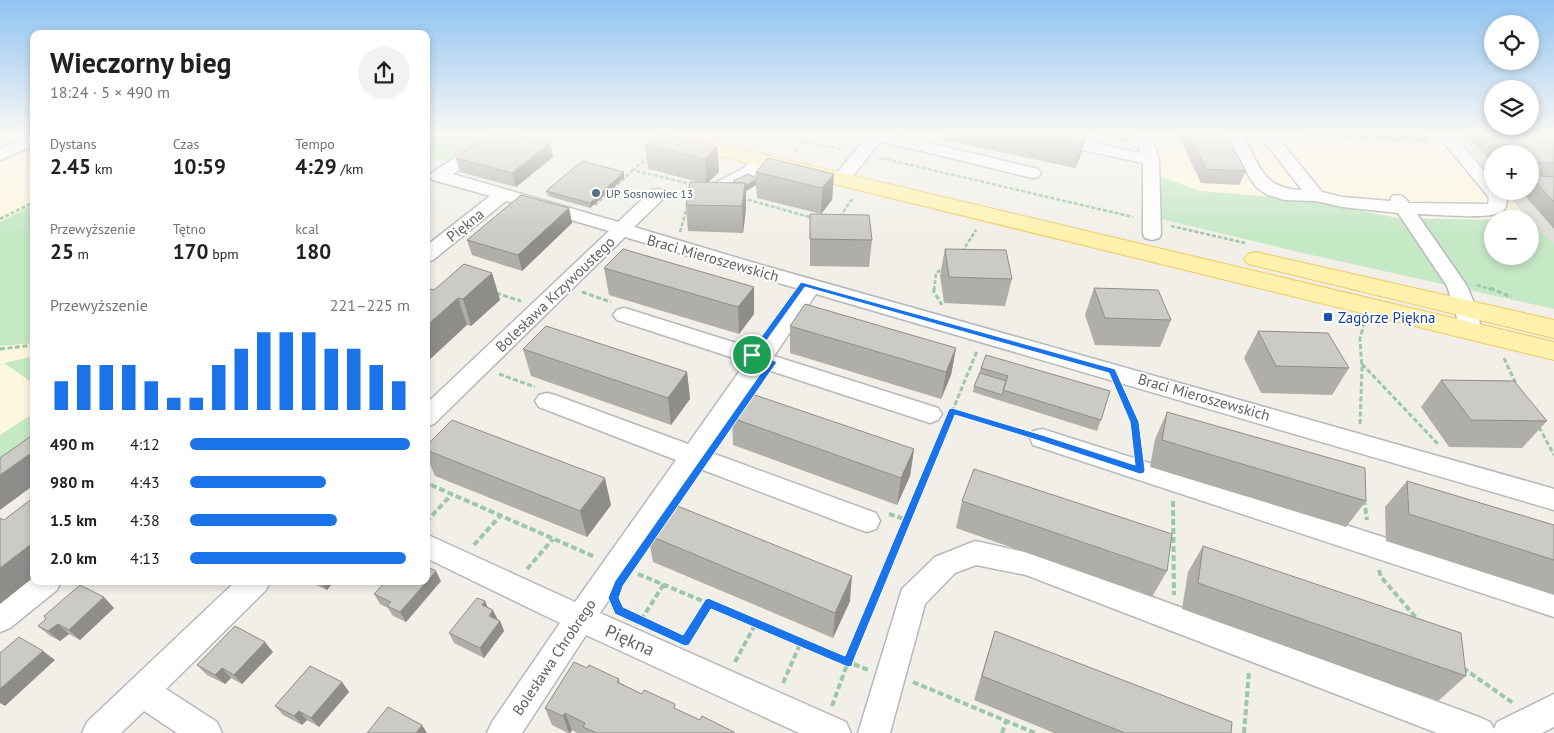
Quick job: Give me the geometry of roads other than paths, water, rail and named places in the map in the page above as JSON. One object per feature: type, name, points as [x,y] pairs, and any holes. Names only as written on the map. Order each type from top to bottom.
[{"type":"main road","points":[[839,167],[1469,320],[1554,329]]},
{"type":"main road","points":[[853,172],[1152,228],[1469,320],[1554,351]]},
{"type":"street","name":"Bolesława Krzywoustego","points":[[430,414],[622,229],[440,176],[453,167]]},
{"type":"street","points":[[719,188],[750,172],[754,167]]},
{"type":"street","points":[[853,172],[856,167]]},
{"type":"street","points":[[1009,167],[1032,173]]},
{"type":"street","points":[[1151,167],[1152,228]]},
{"type":"street","points":[[1253,167],[1260,180],[1270,189],[1286,194],[1398,201],[1489,210],[1497,207],[1498,200]]},
{"type":"street","points":[[1293,167],[1316,196]]},
{"type":"street","points":[[1473,167],[1484,180]]},
{"type":"street","name":"Piękna","points":[[430,253],[504,194]]},
{"type":"street","points":[[622,229],[658,194]]},
{"type":"street","points":[[1398,201],[1457,286],[1469,320]]},
{"type":"street","name":"Braci Mieroszewskich","points":[[622,229],[640,236],[1554,500]]},
{"type":"street","name":"Bolesława Chrobrego","points":[[503,733],[580,618],[812,286]]},
{"type":"street","points":[[624,315],[763,358],[920,410]]},
{"type":"street","points":[[547,400],[867,521]]},
{"type":"street","points":[[1042,438],[1554,604]]},
{"type":"street","name":"Piękna","points":[[430,547],[580,618],[835,718]]},
{"type":"street","points":[[874,733],[912,598],[945,565],[975,553],[1028,563],[1479,733]]},
{"type":"street","points":[[0,620],[42,585]]},
{"type":"street","points":[[98,733],[252,585]]},
{"type":"street","points":[[141,691],[206,733]]},
{"type":"street","points":[[1512,716],[1554,710]]},
{"type":"place","name":"UP Sosnowiec 13","points":[[596,193]]},
{"type":"place","name":"Zagórze Piękna","points":[[1328,317]]}]
